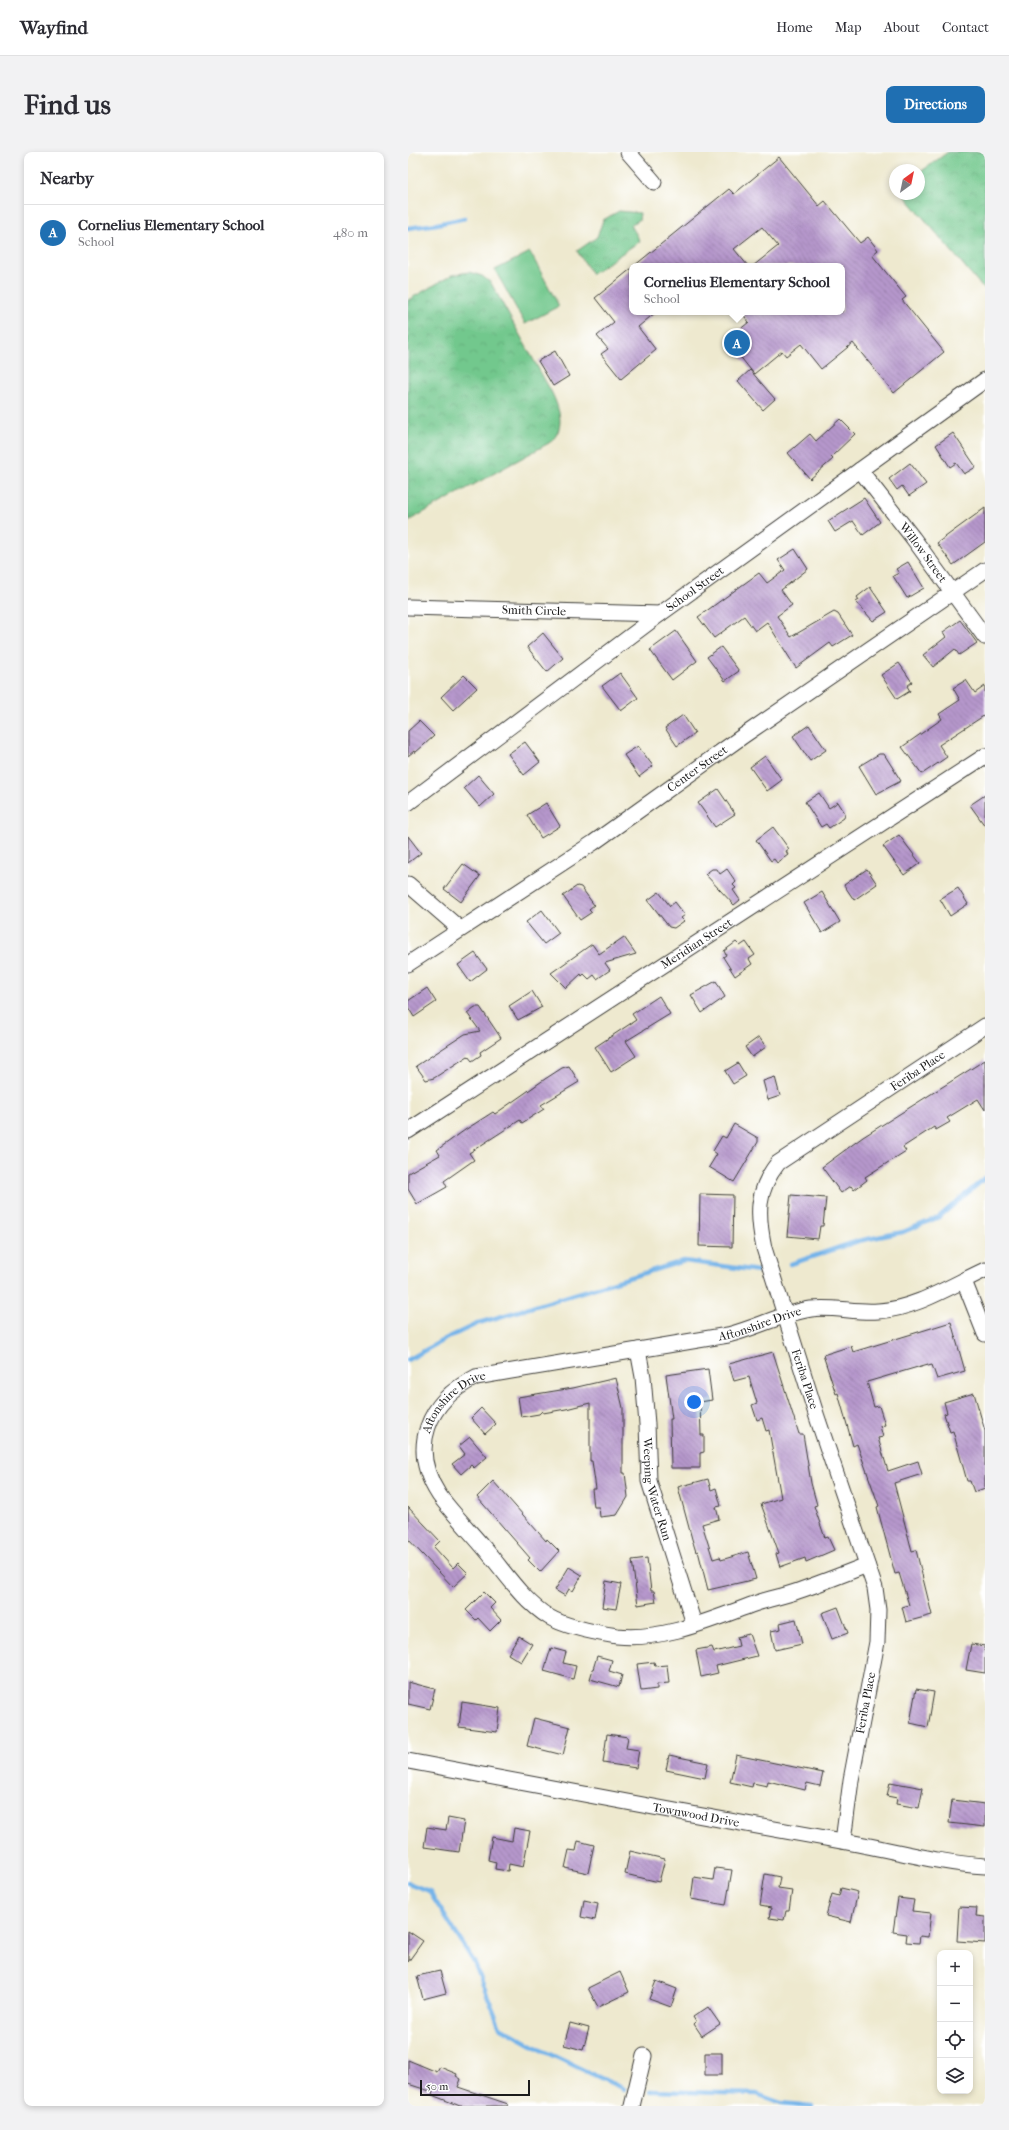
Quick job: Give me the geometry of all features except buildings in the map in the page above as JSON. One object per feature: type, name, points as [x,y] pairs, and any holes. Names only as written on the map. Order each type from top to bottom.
[{"type":"street","points":[[628,152],[654,182]]},
{"type":"street","name":"School Street","points":[[408,803],[660,614],[985,380]]},
{"type":"street","name":"Willow Street","points":[[860,470],[953,592],[985,637]]},
{"type":"street","name":"Center Street","points":[[408,964],[593,842],[743,736],[985,570]]},
{"type":"street","name":"Smith Circle","points":[[408,607],[660,614]]},
{"type":"street","name":"Meridian Street","points":[[408,1131],[985,756]]},
{"type":"street","points":[[408,884],[460,929]]},
{"type":"street","name":"Feriba Place","points":[[843,1841],[851,1780],[877,1642],[878,1610],[875,1588],[785,1316],[760,1227],[761,1195],[765,1182],[778,1163],[799,1147],[985,1026]]},
{"type":"street","name":"Aftonshire Drive","points":[[867,1565],[796,1592],[656,1635],[617,1636],[566,1624],[550,1617],[526,1597],[439,1495],[424,1460],[423,1447],[429,1421],[444,1399],[462,1384],[476,1376],[728,1335],[747,1331],[785,1316],[812,1309],[880,1311],[919,1300],[964,1281],[985,1270]]},
{"type":"street","points":[[964,1281],[985,1334]]},
{"type":"street","name":"Weeping Water Run","points":[[638,1350],[643,1377],[647,1424],[649,1481],[694,1624]]},
{"type":"street","name":"Townwood Drive","points":[[408,1761],[777,1831],[843,1841],[959,1864],[985,1866]]},
{"type":"street","points":[[632,2106],[644,2056]]},
{"type":"green space","points":[[948,152],[985,152],[985,287],[983,288],[908,200],[925,200],[925,169]]},
{"type":"green space","points":[[619,211],[640,213],[639,220],[631,225],[640,241],[592,274],[577,251],[597,237],[603,220]]},
{"type":"green space","points":[[530,252],[559,306],[525,324],[495,270]]},
{"type":"green space","points":[[469,272],[482,276],[491,283],[552,393],[559,413],[560,426],[558,432],[549,443],[408,521],[408,300],[452,275]]},
{"type":"waterway","points":[[408,228],[465,218]]},
{"type":"waterway","points":[[791,1264],[858,1241],[903,1232],[939,1217],[985,1178]]},
{"type":"waterway","points":[[408,1360],[445,1339],[479,1323],[684,1261],[759,1271]]},
{"type":"waterway","points":[[408,1883],[429,1891],[474,1962],[500,2027],[543,2051],[624,2089]]},
{"type":"waterway","points":[[650,2091],[757,2094],[781,2103],[812,2106]]},
{"type":"place","name":"Cornelius Elementary School","points":[[737,343]]}]
